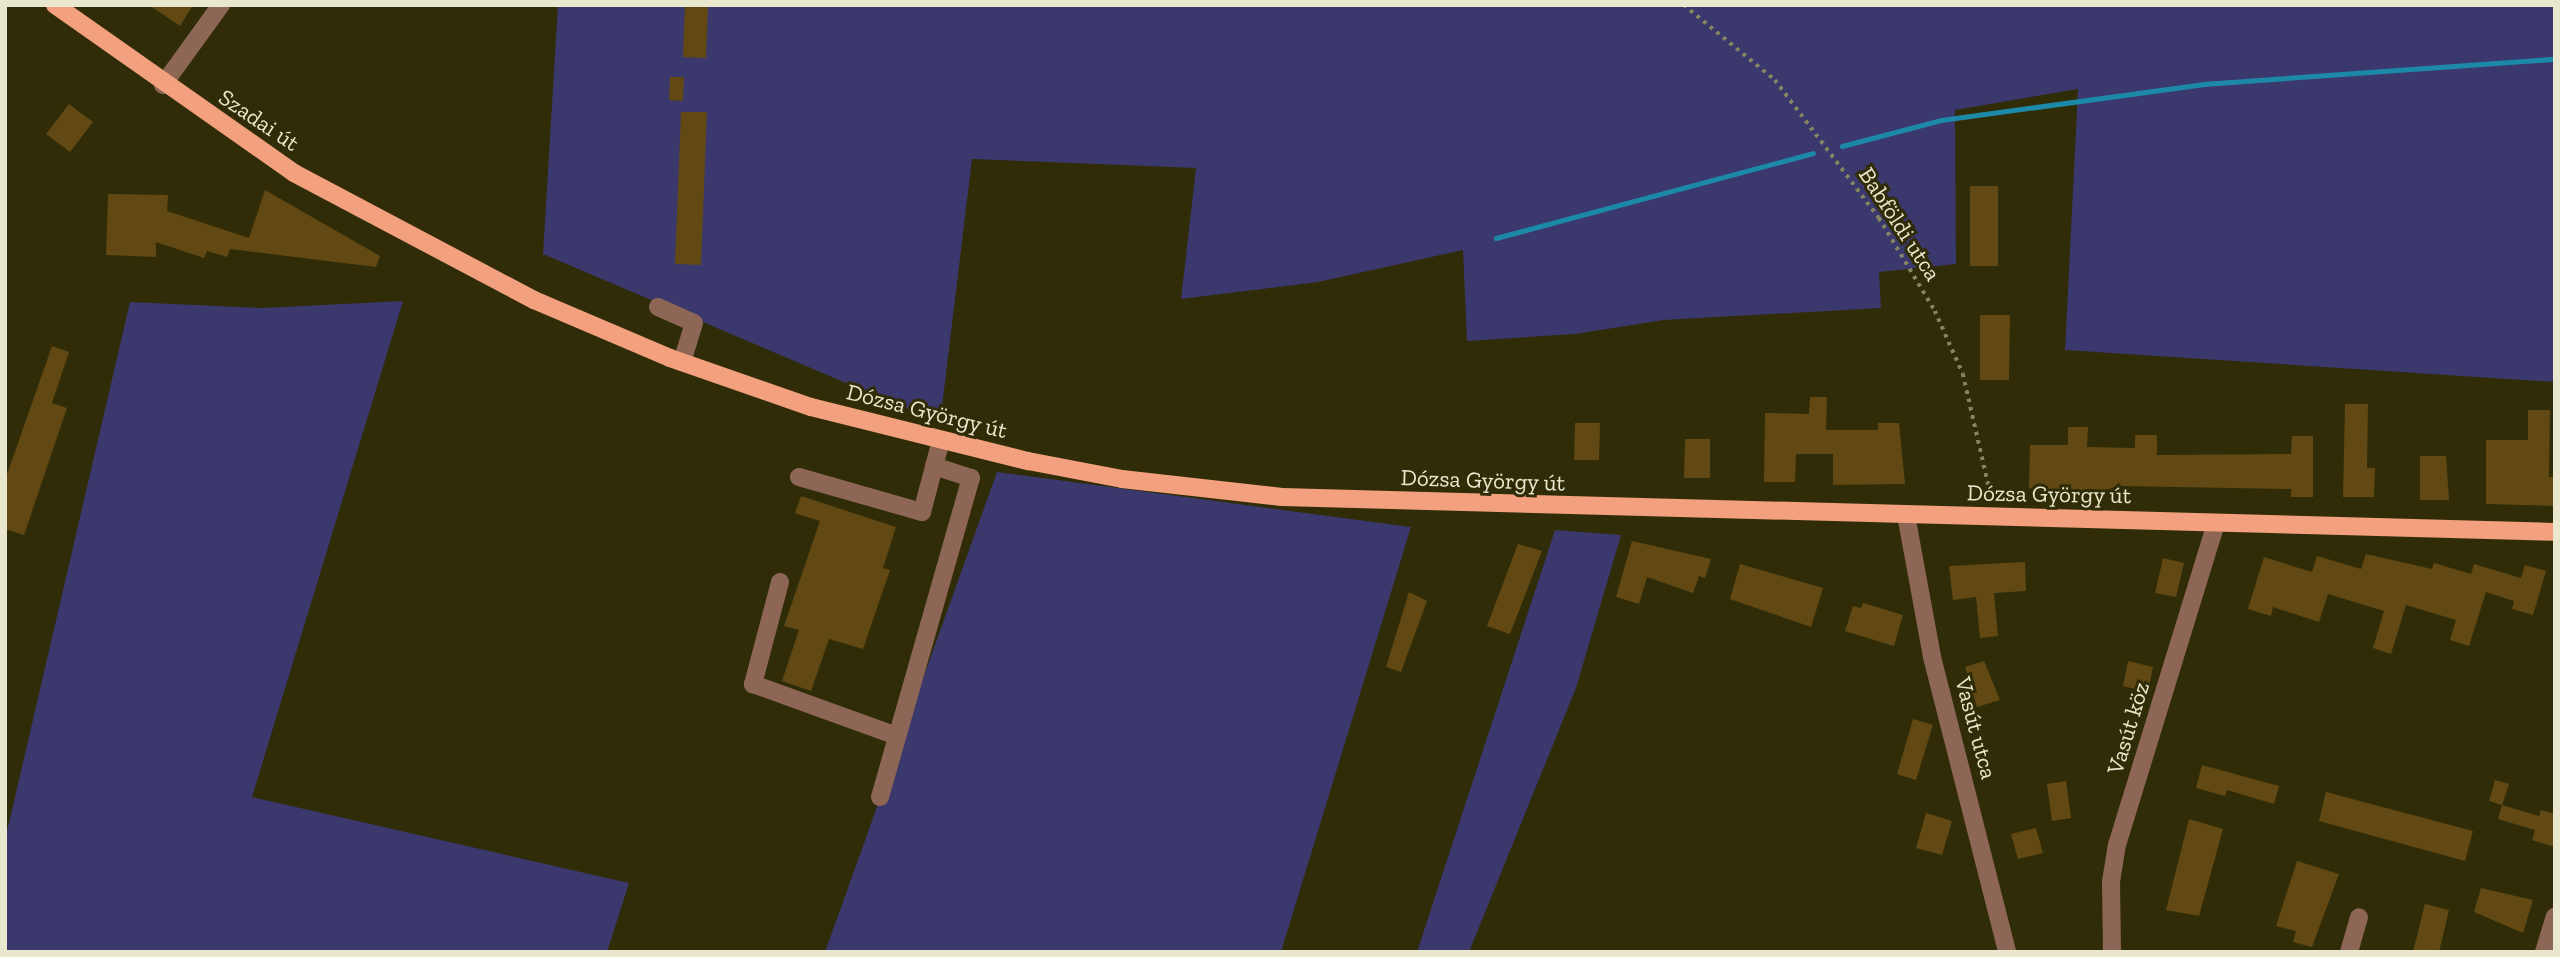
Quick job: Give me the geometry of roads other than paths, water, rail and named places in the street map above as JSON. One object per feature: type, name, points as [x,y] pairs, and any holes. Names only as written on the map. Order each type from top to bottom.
[{"type":"main road","name":"Szadai út","points":[[55,5],[163,85],[294,173],[448,257]]},
{"type":"main road","name":"Dózsa György út","points":[[448,257],[682,362],[811,407],[941,440],[1122,479],[1282,497],[2555,532]]},
{"type":"street","points":[[163,85],[221,5]]},
{"type":"street","points":[[658,307],[694,323],[682,362]]},
{"type":"street","points":[[799,477],[922,512],[941,440]]},
{"type":"street","points":[[880,797],[971,478],[934,466]]},
{"type":"street","name":"Vasút utca","points":[[1906,515],[1932,657],[2007,952]]},
{"type":"street","name":"Vasút köz","points":[[2112,952],[2111,881],[2117,845],[2216,523]]},
{"type":"street","points":[[780,582],[753,684],[897,736]]},
{"type":"street","points":[[2544,952],[2555,916]]},
{"type":"street","points":[[2349,952],[2359,918]]},
{"type":"waterway","points":[[1842,146],[1941,120],[2203,84],[2555,59]]},
{"type":"waterway","points":[[1496,238],[1813,153]]}]
